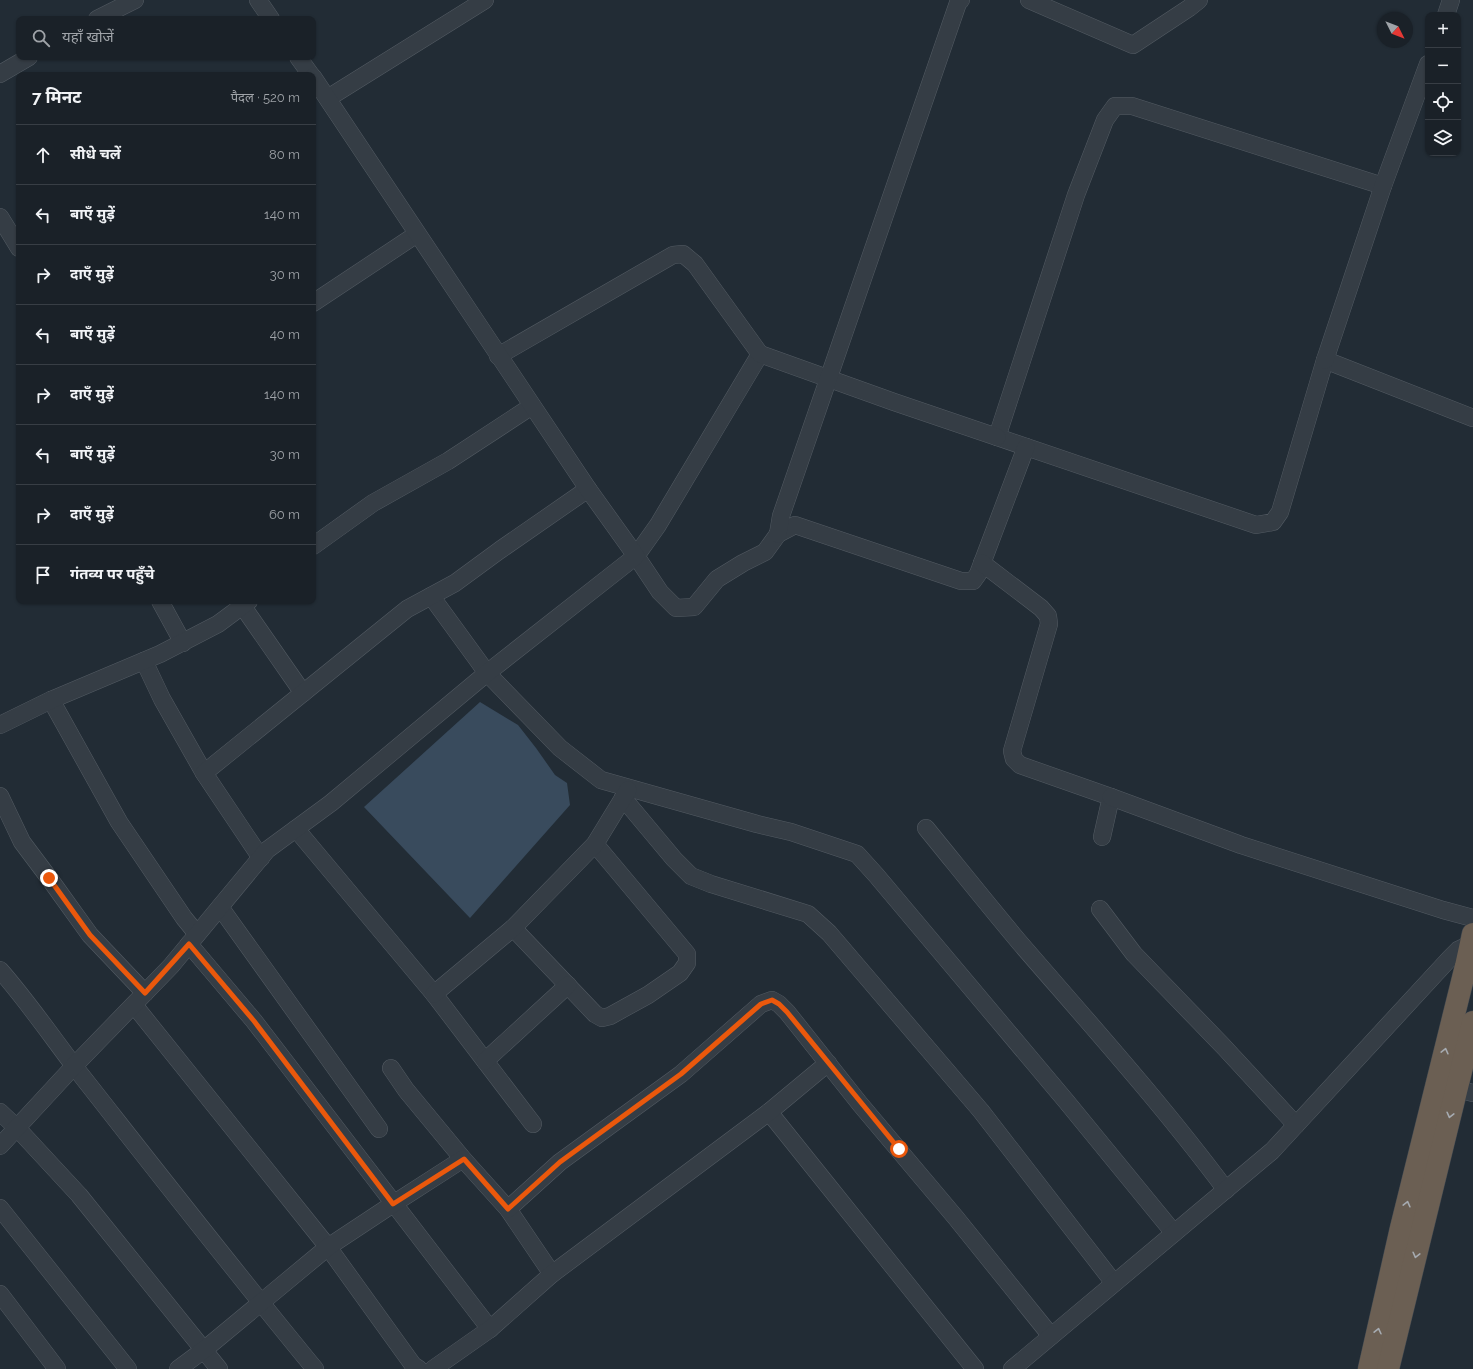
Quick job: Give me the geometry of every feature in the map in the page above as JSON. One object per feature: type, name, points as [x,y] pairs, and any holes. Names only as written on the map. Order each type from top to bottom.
[{"type":"highway","points":[[1369,1369],[1401,1228],[1456,1089],[1466,966],[1472,940]]},
{"type":"highway","points":[[1388,1369],[1473,1022]]},
{"type":"street","points":[[103,16],[135,0]]},
{"type":"street","points":[[258,0],[269,16]]},
{"type":"street","points":[[328,98],[485,0]]},
{"type":"street","points":[[778,534],[781,516],[958,3],[961,0]]},
{"type":"street","points":[[1029,0],[1133,45],[1190,8],[1199,0]]},
{"type":"street","points":[[1447,12],[1452,0]]},
{"type":"street","points":[[0,74],[24,60]]},
{"type":"street","points":[[300,60],[309,72]]},
{"type":"street","points":[[498,356],[673,255],[683,254],[695,264],[760,354],[894,402],[1256,525],[1273,522],[1280,512],[1325,360],[1383,186],[1425,72]]},
{"type":"street","points":[[316,82],[588,490],[660,592],[676,608],[694,607],[717,579],[765,552],[778,534],[795,525],[962,581],[973,581],[978,574],[1026,446]]},
{"type":"street","points":[[997,437],[1076,195],[1105,120],[1115,106],[1132,106],[1383,186]]},
{"type":"street","points":[[0,217],[16,243]]},
{"type":"street","points":[[316,301],[417,234]]},
{"type":"street","points":[[0,1146],[74,1066],[140,999],[193,939],[267,850],[331,803],[487,672],[636,556],[658,525],[760,354]]},
{"type":"street","points":[[1325,360],[1473,418]]},
{"type":"street","points":[[316,544],[373,503],[448,461],[532,406]]},
{"type":"street","points":[[204,773],[407,609],[455,583],[500,550],[588,490]]},
{"type":"street","points":[[982,563],[1041,608],[1048,616],[1049,624],[1012,751],[1014,759],[1020,765],[1241,845],[1443,910],[1473,918]]},
{"type":"street","points":[[431,596],[487,672],[560,748],[601,780],[626,793],[791,832],[857,854],[1066,1101],[1174,1233]]},
{"type":"street","points":[[162,604],[183,643]]},
{"type":"street","points":[[0,725],[51,700],[183,643],[218,624],[242,604]]},
{"type":"street","points":[[244,604],[303,693]]},
{"type":"street","points":[[144,661],[162,699],[204,773],[261,858]]},
{"type":"street","points":[[51,700],[119,822],[184,918],[193,939],[393,1204],[490,1329]]},
{"type":"street","points":[[434,994],[513,928],[595,844],[626,793]]},
{"type":"street","points":[[626,793],[674,859],[691,876],[711,884],[808,914],[829,933],[981,1111],[1114,1284]]},
{"type":"street","points":[[0,796],[22,842],[90,935],[328,1247],[413,1365],[419,1369]]},
{"type":"street","points":[[1102,837],[1111,797]]},
{"type":"street","points":[[926,828],[1020,943],[1066,994],[1188,1140],[1226,1190]]},
{"type":"street","points":[[296,829],[434,994],[533,1124]]},
{"type":"street","points":[[513,928],[595,1014],[602,1018],[610,1016],[648,995],[680,973],[687,963],[687,954],[595,844]]},
{"type":"street","points":[[220,907],[379,1129]]},
{"type":"street","points":[[1100,909],[1134,954],[1223,1046],[1296,1125]]},
{"type":"street","points":[[1012,1369],[1272,1151],[1450,958],[1472,940]]},
{"type":"street","points":[[0,970],[22,995],[74,1066],[260,1303],[314,1369]]},
{"type":"street","points":[[485,1061],[568,985]]},
{"type":"street","points":[[508,1209],[560,1162],[681,1074],[761,1004],[772,1000],[779,1004],[828,1063],[1051,1336]]},
{"type":"street","points":[[433,1369],[490,1329],[552,1274],[769,1112],[828,1063]]},
{"type":"street","points":[[390,1068],[406,1090],[508,1209],[552,1274]]},
{"type":"street","points":[[0,1112],[17,1128],[79,1195],[205,1349],[219,1369]]},
{"type":"street","points":[[769,1112],[975,1369]]},
{"type":"street","points":[[178,1369],[205,1349],[328,1247],[464,1159]]},
{"type":"street","points":[[0,1208],[128,1369]]},
{"type":"street","points":[[0,1294],[57,1369]]},
{"type":"water","points":[[480,702],[518,725],[555,775],[567,783],[570,805],[470,918],[364,807]]},
{"type":"route","points":[[49,878],[90,935],[145,993],[171,966],[189,944],[254,1021],[393,1204],[464,1159],[508,1209],[560,1162],[681,1074],[761,1004],[772,1000],[779,1004],[787,1012],[860,1104],[899,1149]]}]
